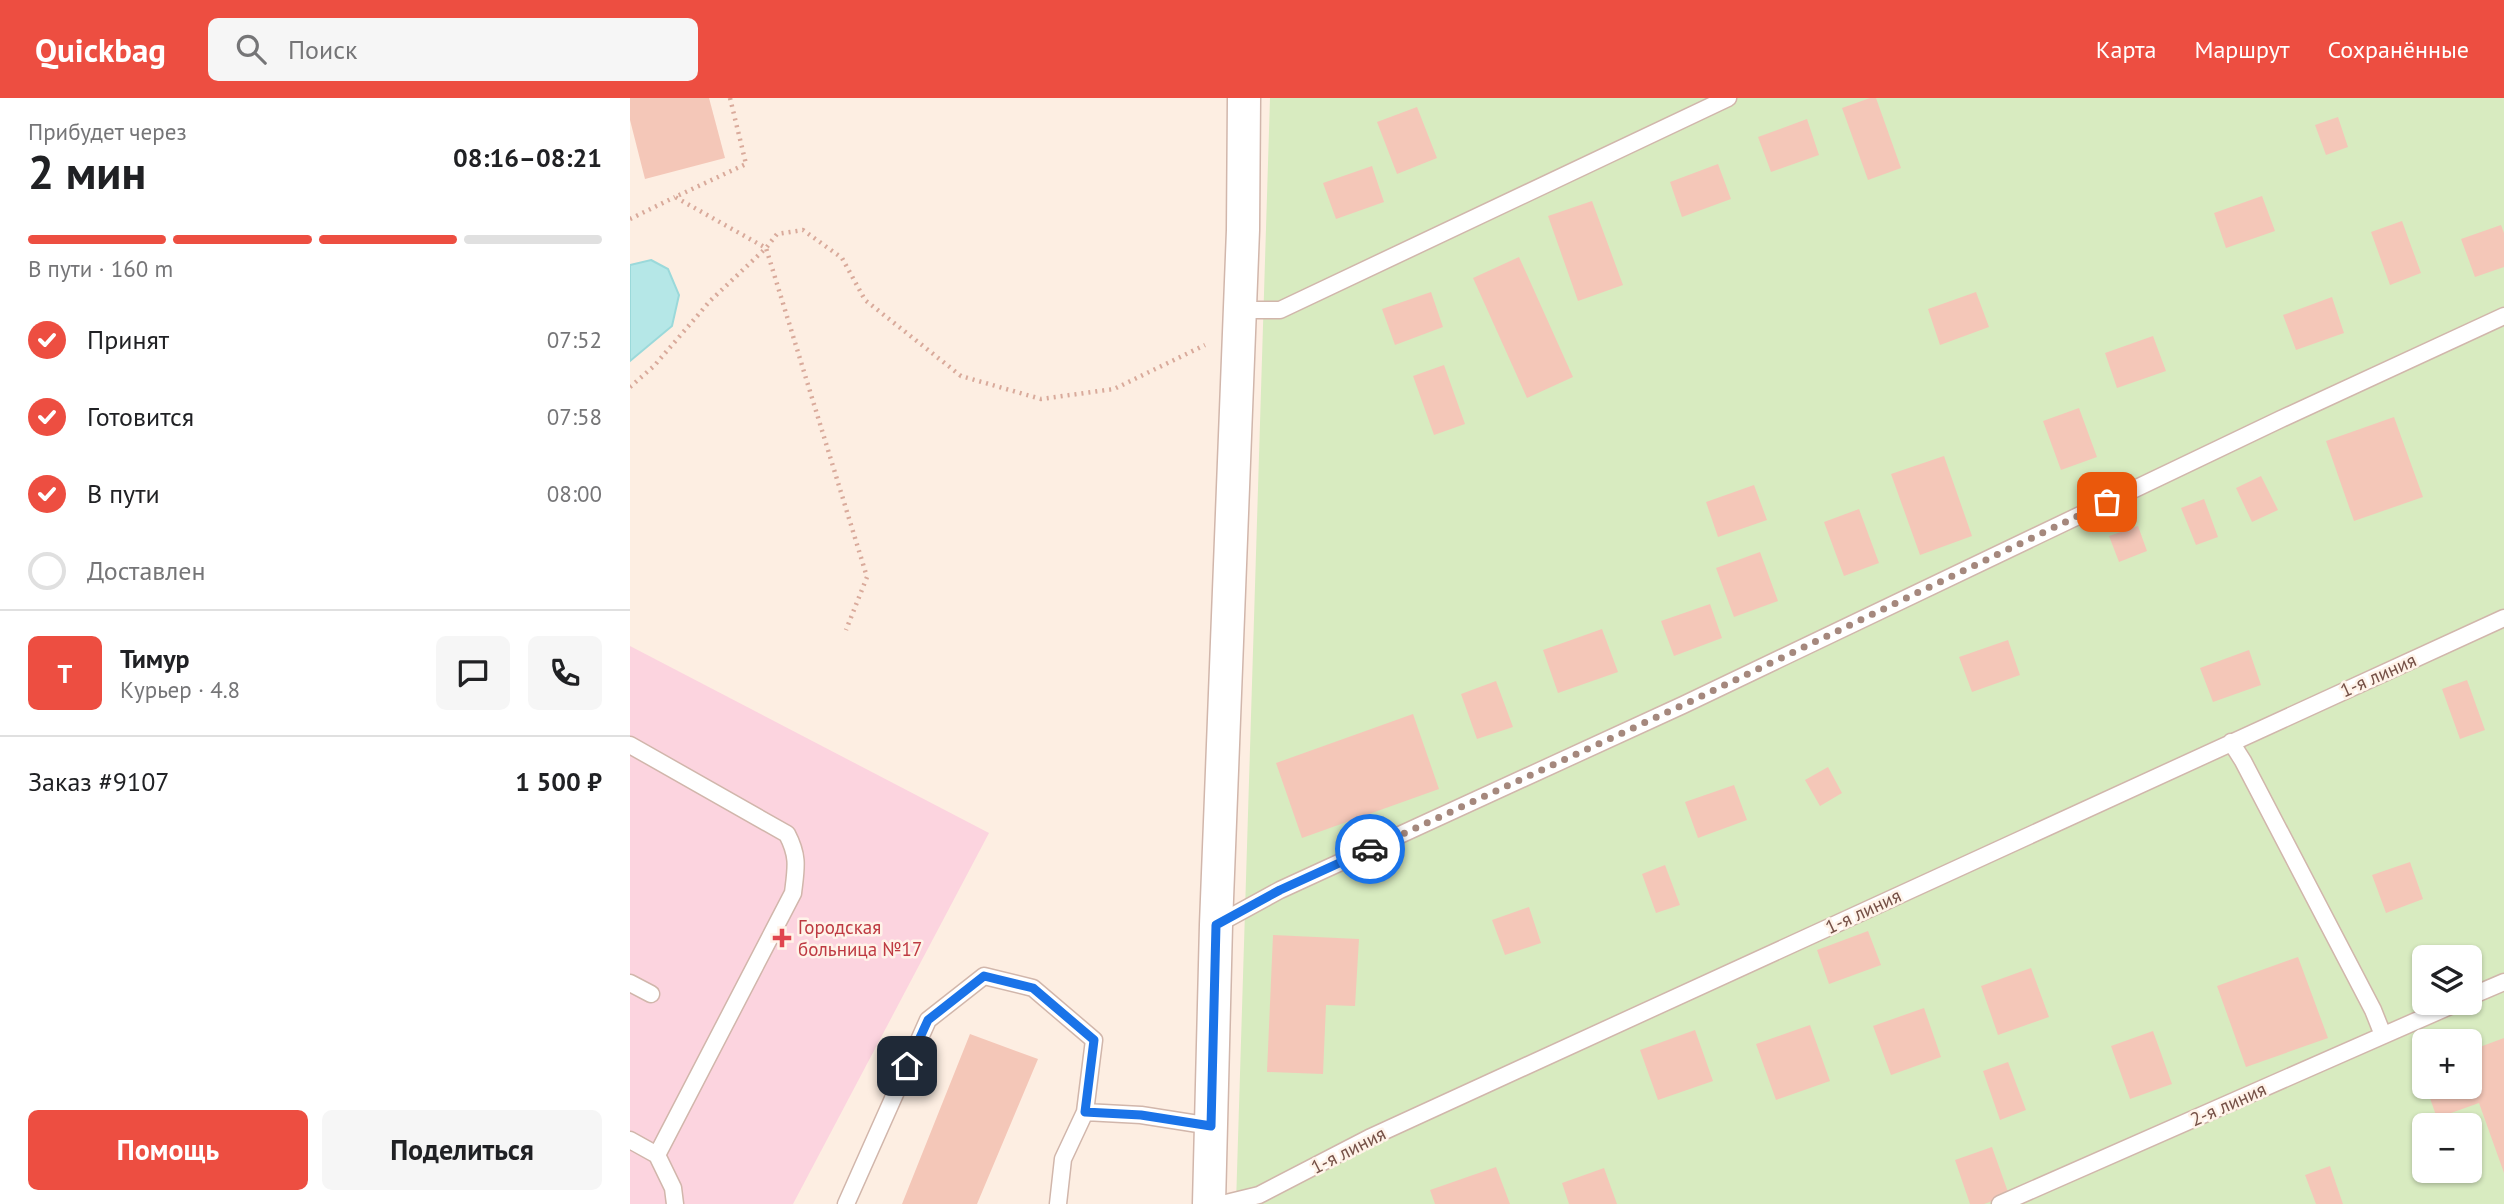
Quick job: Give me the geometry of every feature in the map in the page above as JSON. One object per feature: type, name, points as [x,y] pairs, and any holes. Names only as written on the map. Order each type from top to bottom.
[{"type":"street","points":[[1209,1204],[1216,925],[1243,230],[1244,98]]},
{"type":"lane","points":[[1240,310],[1279,310],[1728,98]]},
{"type":"lane","points":[[1216,925],[1280,890],[1683,705],[2281,419],[2504,316]]},
{"type":"lane","name":"1-я линия","points":[[1222,1204],[1259,1195],[1382,1132],[2504,618]]},
{"type":"lane","points":[[2231,742],[2384,1035]]},
{"type":"lane","points":[[630,745],[787,834],[795,850],[797,864],[793,892],[657,1155]]},
{"type":"lane","points":[[846,1204],[928,1020],[984,976],[1033,988],[1094,1040],[1085,1112],[1063,1159],[1058,1204]]},
{"type":"lane","points":[[2482,991],[2504,982]]},
{"type":"lane","points":[[630,983],[651,994]]},
{"type":"lane","name":"2-я линия","points":[[2000,1204],[2430,1015]]},
{"type":"lane","points":[[1085,1112],[1141,1115],[1211,1126]]},
{"type":"lane","points":[[630,1140],[657,1155],[673,1188],[675,1204]]},
{"type":"path","points":[[630,219],[746,164],[730,98]]},
{"type":"path","points":[[675,197],[766,248],[867,577],[846,630]]},
{"type":"path","points":[[630,387],[654,366],[710,301],[766,248],[777,234],[803,230],[842,258],[865,300],[961,376],[1041,399],[1114,389],[1215,340]]},
{"type":"shaded area","name":"Городская больница №17","points":[[630,646],[989,833],[793,1204],[630,1204]]},
{"type":"green space","points":[[1270,98],[2504,98],[2504,1204],[1236,1204]]},
{"type":"water","points":[[651,260],[668,269],[679,295],[672,326],[630,361],[630,265]]},
{"type":"building","points":[[630,98],[709,98],[725,158],[645,179],[630,120]]},
{"type":"building","points":[[1876,98],[1901,168],[1868,180],[1842,108]]},
{"type":"building","points":[[1417,107],[1437,158],[1397,174],[1377,122]]},
{"type":"building","points":[[2338,117],[2348,147],[2326,155],[2315,125]]},
{"type":"building","points":[[1807,119],[1819,155],[1771,172],[1758,137]]},
{"type":"building","points":[[1718,164],[1731,199],[1682,217],[1670,182]]},
{"type":"building","points":[[1372,166],[1384,202],[1336,219],[1323,183]]},
{"type":"building","points":[[2262,196],[2275,231],[2226,248],[2214,213]]},
{"type":"building","points":[[1592,201],[1623,285],[1578,301],[1548,216]]},
{"type":"building","points":[[2402,221],[2421,273],[2390,285],[2371,232]]},
{"type":"building","points":[[2501,225],[2504,233],[2504,267],[2475,277],[2461,239]]},
{"type":"building","points":[[1519,257],[1573,377],[1527,398],[1473,278]]},
{"type":"building","points":[[1431,292],[1443,327],[1395,345],[1382,309]]},
{"type":"building","points":[[1976,292],[1989,327],[1940,345],[1928,309]]},
{"type":"building","points":[[2332,297],[2344,333],[2296,350],[2283,315]]},
{"type":"building","points":[[2153,336],[2166,371],[2117,388],[2105,353]]},
{"type":"building","points":[[1444,365],[1465,424],[1434,435],[1413,376]]},
{"type":"building","points":[[2079,408],[2097,457],[2061,470],[2043,421]]},
{"type":"building","points":[[2394,417],[2423,497],[2354,521],[2326,441]]},
{"type":"building","points":[[1944,456],[1972,536],[1920,555],[1891,474]]},
{"type":"building","points":[[2261,476],[2278,510],[2252,522],[2236,488]]},
{"type":"building","points":[[1754,485],[1767,520],[1718,537],[1706,502]]},
{"type":"building","points":[[2204,499],[2218,537],[2196,545],[2181,508]]},
{"type":"building","points":[[1859,509],[1879,563],[1844,576],[1824,522]]},
{"type":"building","points":[[2138,526],[2147,551],[2119,562],[2109,536]]},
{"type":"building","points":[[1760,552],[1778,601],[1734,617],[1716,568]]},
{"type":"building","points":[[1710,604],[1722,638],[1674,656],[1661,621]]},
{"type":"building","points":[[1602,629],[1618,672],[1558,693],[1543,650]]},
{"type":"building","points":[[2008,640],[2020,675],[1972,692],[1959,657]]},
{"type":"building","points":[[2249,650],[2261,685],[2213,702],[2200,668]]},
{"type":"building","points":[[2467,680],[2485,730],[2460,739],[2442,689]]},
{"type":"building","points":[[1496,681],[1513,727],[1477,739],[1461,694]]},
{"type":"building","points":[[1413,714],[1439,789],[1302,838],[1276,763]]},
{"type":"building","points":[[1828,767],[1842,793],[1820,806],[1805,780]]},
{"type":"building","points":[[1734,785],[1747,820],[1698,838],[1685,802]]},
{"type":"building","points":[[2410,862],[2423,899],[2386,913],[2372,875]]},
{"type":"building","points":[[1665,865],[1680,905],[1656,913],[1642,874]]},
{"type":"building","points":[[1529,907],[1541,943],[1505,955],[1492,920]]},
{"type":"building","points":[[1868,931],[1881,965],[1829,984],[1817,950]]},
{"type":"building","points":[[1273,935],[1359,939],[1355,1006],[1326,1005],[1323,1074],[1267,1072]]},
{"type":"building","points":[[2298,957],[2328,1038],[2246,1067],[2217,986]]},
{"type":"building","points":[[2031,968],[2049,1017],[1998,1035],[1981,986]]},
{"type":"building","points":[[1924,1008],[1941,1057],[1891,1075],[1873,1026]]},
{"type":"building","points":[[1810,1025],[1830,1081],[1776,1100],[1756,1044]]},
{"type":"building","points":[[1695,1030],[1713,1081],[1658,1100],[1640,1050]]},
{"type":"building","points":[[2153,1031],[2172,1084],[2130,1099],[2111,1046]]},
{"type":"building","points":[[970,1034],[1038,1059],[977,1204],[902,1204]]},
{"type":"building","points":[[2504,1038],[2504,1173],[2479,1103],[2451,1113],[2435,1113],[2430,1099],[2482,1099],[2482,1046]]},
{"type":"building","points":[[2008,1062],[2026,1110],[2000,1120],[1983,1071]]},
{"type":"building","points":[[1992,1147],[2009,1195],[1984,1204],[1970,1204],[1955,1160]]},
{"type":"building","points":[[2330,1166],[2343,1204],[2316,1204],[2305,1175]]},
{"type":"building","points":[[1496,1167],[1510,1204],[1435,1204],[1430,1190]]},
{"type":"building","points":[[1604,1168],[1617,1204],[1569,1204],[1562,1183]]},
{"type":"way so far","points":[[1370,849],[1683,705],[2107,502]]},
{"type":"place","name":"Городская больница №17","points":[[782,938]]},
{"type":"route","points":[[907,1066],[928,1020],[984,976],[1033,988],[1094,1040],[1085,1112],[1141,1115],[1211,1126],[1216,925],[1280,890],[1370,849]]}]
